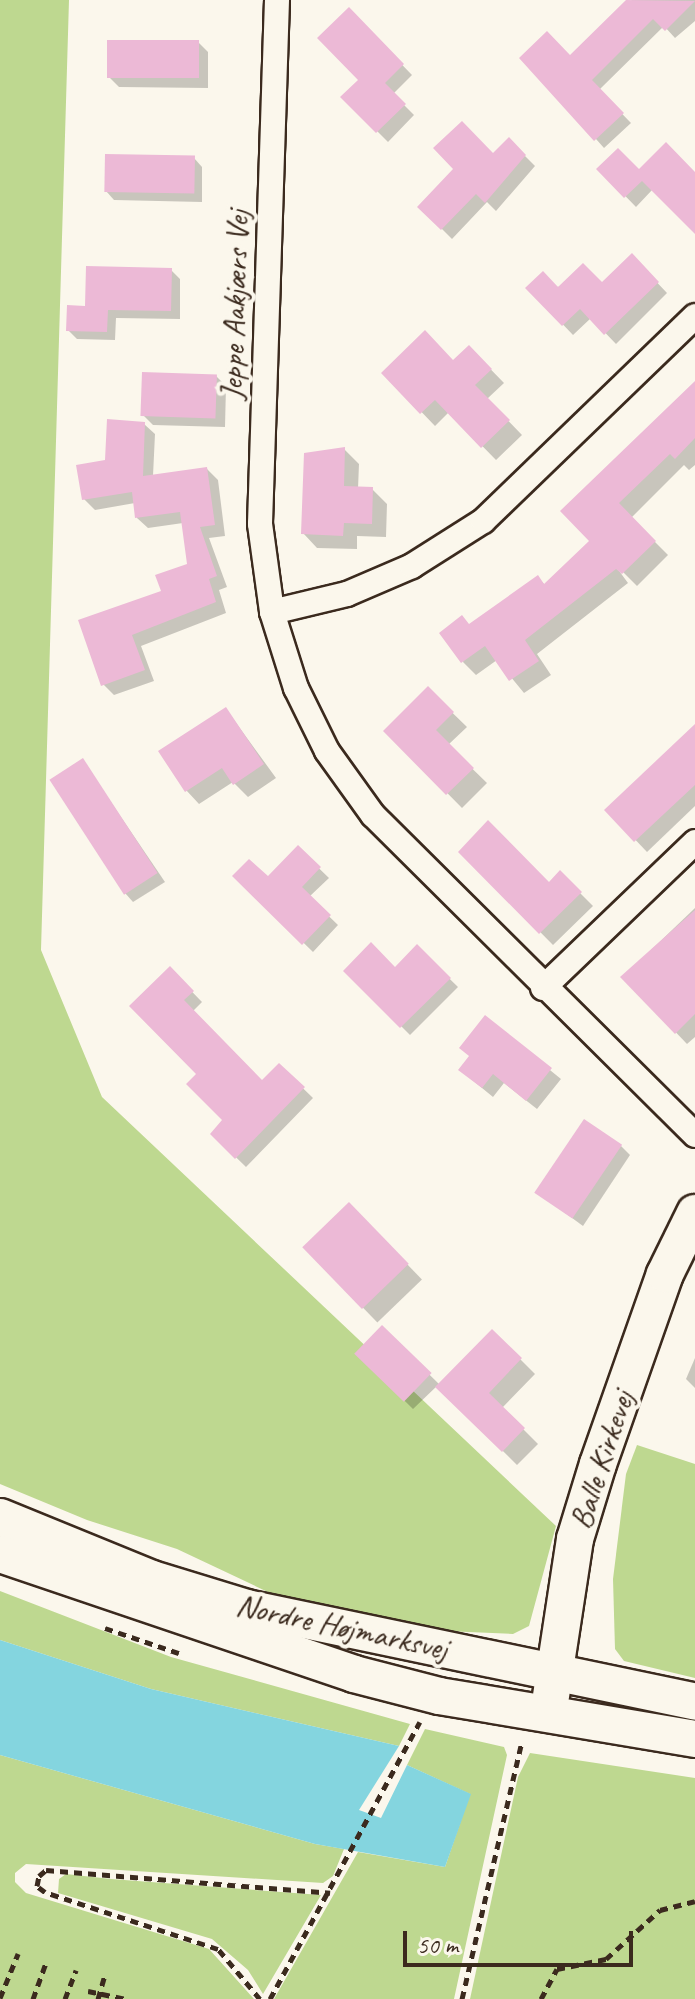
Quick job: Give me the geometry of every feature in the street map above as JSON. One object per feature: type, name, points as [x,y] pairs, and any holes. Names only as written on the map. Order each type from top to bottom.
[{"type":"street","name":"Jeppe Aakjærs Vej","points":[[277,0],[260,524],[272,612],[296,688],[327,751],[373,815],[543,988],[695,1135]]},
{"type":"street","points":[[272,612],[347,594],[399,571],[483,521],[695,316]]},
{"type":"street","points":[[543,988],[695,842]]},
{"type":"street","name":"Balle Kirkevej","points":[[548,1717],[575,1539],[665,1274],[695,1213]]},
{"type":"street","name":"Nordre Højmarksvej","points":[[0,1517],[152,1579],[349,1632],[695,1702]]},
{"type":"street","name":"Nordre Højmarksvej","points":[[0,1554],[293,1656],[439,1696],[548,1717],[695,1739]]},
{"type":"path","points":[[270,1999],[373,1815],[421,1720]]},
{"type":"path","points":[[462,1999],[521,1745]]},
{"type":"path","points":[[260,1999],[218,1949],[45,1892],[37,1886],[39,1876],[46,1870],[330,1893]]},
{"type":"path","points":[[541,1999],[557,1969],[606,1959],[660,1910],[695,1901]]},
{"type":"path","points":[[0,1998],[18,1954]]},
{"type":"path","points":[[33,1999],[47,1960]]},
{"type":"path","points":[[65,1999],[76,1970]]},
{"type":"path","points":[[98,1999],[105,1975]]},
{"type":"path","points":[[88,1991],[127,1999]]},
{"type":"green space","points":[[0,0],[69,0],[41,950],[102,1097],[556,1526],[529,1626],[513,1634],[445,1631],[287,1601],[177,1549],[87,1520],[0,1484]]},
{"type":"green space","points":[[637,1445],[695,1464],[695,1678],[624,1661],[615,1649],[613,1579],[626,1474]]},
{"type":"green space","points":[[0,1591],[171,1657],[410,1724],[399,1746],[151,1689],[0,1640]]},
{"type":"green space","points":[[425,1729],[504,1747],[507,1755],[454,1999],[274,1999],[358,1852],[445,1867],[470,1794],[407,1765]]},
{"type":"green space","points":[[530,1753],[695,1778],[695,1999],[470,1999],[518,1777]]},
{"type":"green space","points":[[0,1755],[315,1844],[344,1849],[333,1876],[323,1883],[26,1864],[15,1873],[15,1882],[26,1893],[209,1949],[254,1999],[0,1999]]},
{"type":"green space","points":[[66,1874],[321,1895],[263,1994],[248,1970],[212,1939],[58,1893],[59,1879]]},
{"type":"water","points":[[0,1640],[151,1689],[399,1746],[359,1810],[381,1818],[407,1765],[471,1794],[445,1867],[315,1844],[0,1755]]},
{"type":"building","points":[[626,0],[695,1],[665,31],[653,19],[592,80],[624,113],[594,141],[519,58],[547,31],[570,55]]},
{"type":"building","points":[[349,7],[404,64],[385,83],[406,104],[376,133],[340,97],[358,80],[317,38]]},
{"type":"building","points":[[107,40],[199,40],[199,78],[107,78]]},
{"type":"building","points":[[462,121],[493,153],[509,137],[526,155],[485,203],[476,194],[441,230],[417,207],[453,169],[433,148]]},
{"type":"building","points":[[666,142],[695,172],[695,234],[642,181],[624,198],[596,169],[618,148],[639,169]]},
{"type":"building","points":[[105,154],[195,156],[194,194],[104,192]]},
{"type":"building","points":[[632,253],[659,282],[604,335],[580,309],[562,326],[525,288],[543,271],[558,287],[583,263],[602,282]]},
{"type":"building","points":[[86,266],[172,268],[171,311],[108,310],[107,332],[66,331],[67,305],[85,306]]},
{"type":"building","points":[[425,330],[453,360],[469,345],[492,369],[475,385],[510,420],[481,448],[435,400],[420,414],[381,373]]},
{"type":"building","points":[[142,372],[217,375],[215,419],[140,416]]},
{"type":"building","points":[[695,381],[695,438],[675,459],[670,454],[619,503],[656,541],[622,574],[616,569],[525,640],[539,661],[509,681],[485,646],[461,663],[439,633],[462,615],[469,624],[538,575],[544,584],[589,541],[560,511]]},
{"type":"building","points":[[107,419],[145,422],[143,476],[207,467],[215,525],[200,527],[217,576],[209,579],[216,602],[132,635],[145,670],[101,686],[78,620],[161,591],[155,575],[187,564],[180,512],[135,518],[132,492],[82,500],[76,465],[105,460]]},
{"type":"building","points":[[345,447],[344,486],[373,487],[372,524],[344,523],[343,536],[301,534],[304,453]]},
{"type":"building","points":[[428,686],[454,712],[436,730],[474,768],[446,795],[383,731]]},
{"type":"building","points":[[226,707],[264,764],[233,785],[222,768],[185,792],[158,751]]},
{"type":"building","points":[[695,724],[695,785],[634,842],[604,810]]},
{"type":"building","points":[[83,758],[158,873],[124,895],[49,780]]},
{"type":"building","points":[[488,820],[549,882],[560,870],[582,892],[539,934],[458,852]]},
{"type":"building","points":[[298,845],[321,867],[302,887],[331,915],[302,945],[232,876],[249,859],[268,876]]},
{"type":"building","points":[[695,910],[695,1014],[675,1034],[620,977]]},
{"type":"building","points":[[371,942],[395,967],[417,944],[451,978],[400,1028],[343,971]]},
{"type":"building","points":[[170,966],[194,991],[184,1000],[262,1080],[279,1063],[305,1087],[235,1159],[210,1134],[222,1120],[186,1084],[196,1074],[129,1006]]},
{"type":"building","points":[[485,1015],[552,1068],[526,1101],[493,1074],[482,1088],[458,1070],[469,1056],[459,1048]]},
{"type":"building","points":[[584,1119],[622,1145],[572,1219],[534,1193]]},
{"type":"building","points":[[349,1202],[409,1264],[362,1309],[302,1247]]},
{"type":"building","points":[[382,1325],[432,1373],[404,1402],[354,1354]]},
{"type":"building","points":[[492,1329],[522,1358],[489,1393],[525,1428],[502,1452],[435,1387]]}]
